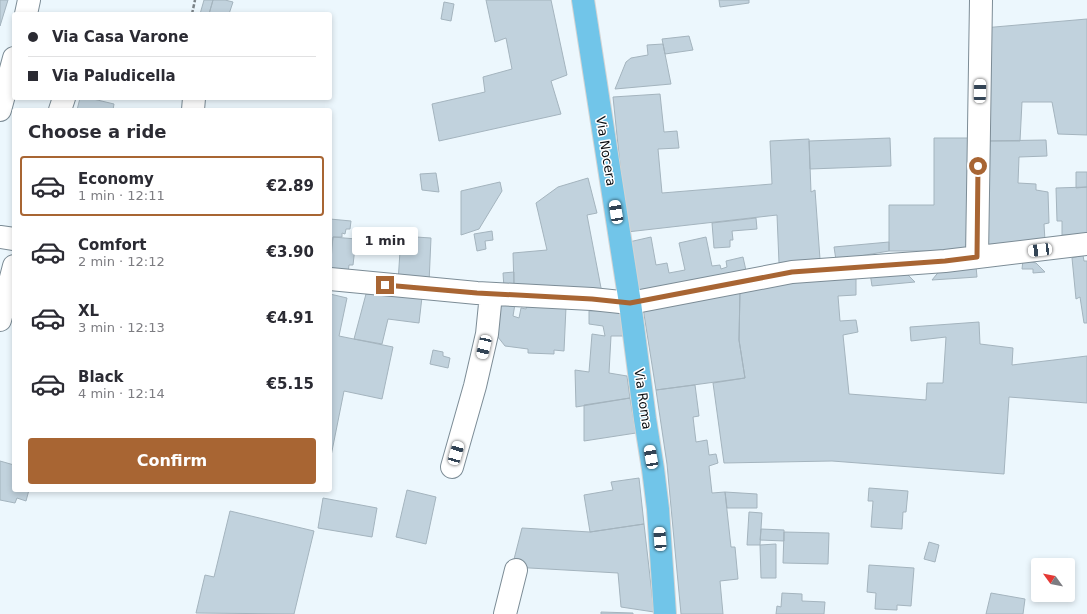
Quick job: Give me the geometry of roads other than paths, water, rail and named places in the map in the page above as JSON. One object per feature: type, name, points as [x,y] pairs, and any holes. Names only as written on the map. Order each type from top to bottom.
[{"type":"main road","name":"Via Nocera","points":[[582,0],[630,303]]},
{"type":"main road","name":"Via Roma","points":[[630,303],[658,509],[665,614]]},
{"type":"street","points":[[27,12],[30,0]]},
{"type":"street","points":[[977,257],[981,0]]},
{"type":"street","points":[[0,56],[12,58]]},
{"type":"street","points":[[0,110],[12,65]]},
{"type":"street","points":[[0,237],[12,239]]},
{"type":"street","points":[[332,280],[491,294],[592,299],[630,303],[792,272],[945,261],[1087,244]]},
{"type":"street","points":[[0,320],[12,274]]},
{"type":"street","points":[[452,467],[475,386],[486,334],[491,294]]},
{"type":"street","points":[[505,614],[516,570]]}]
